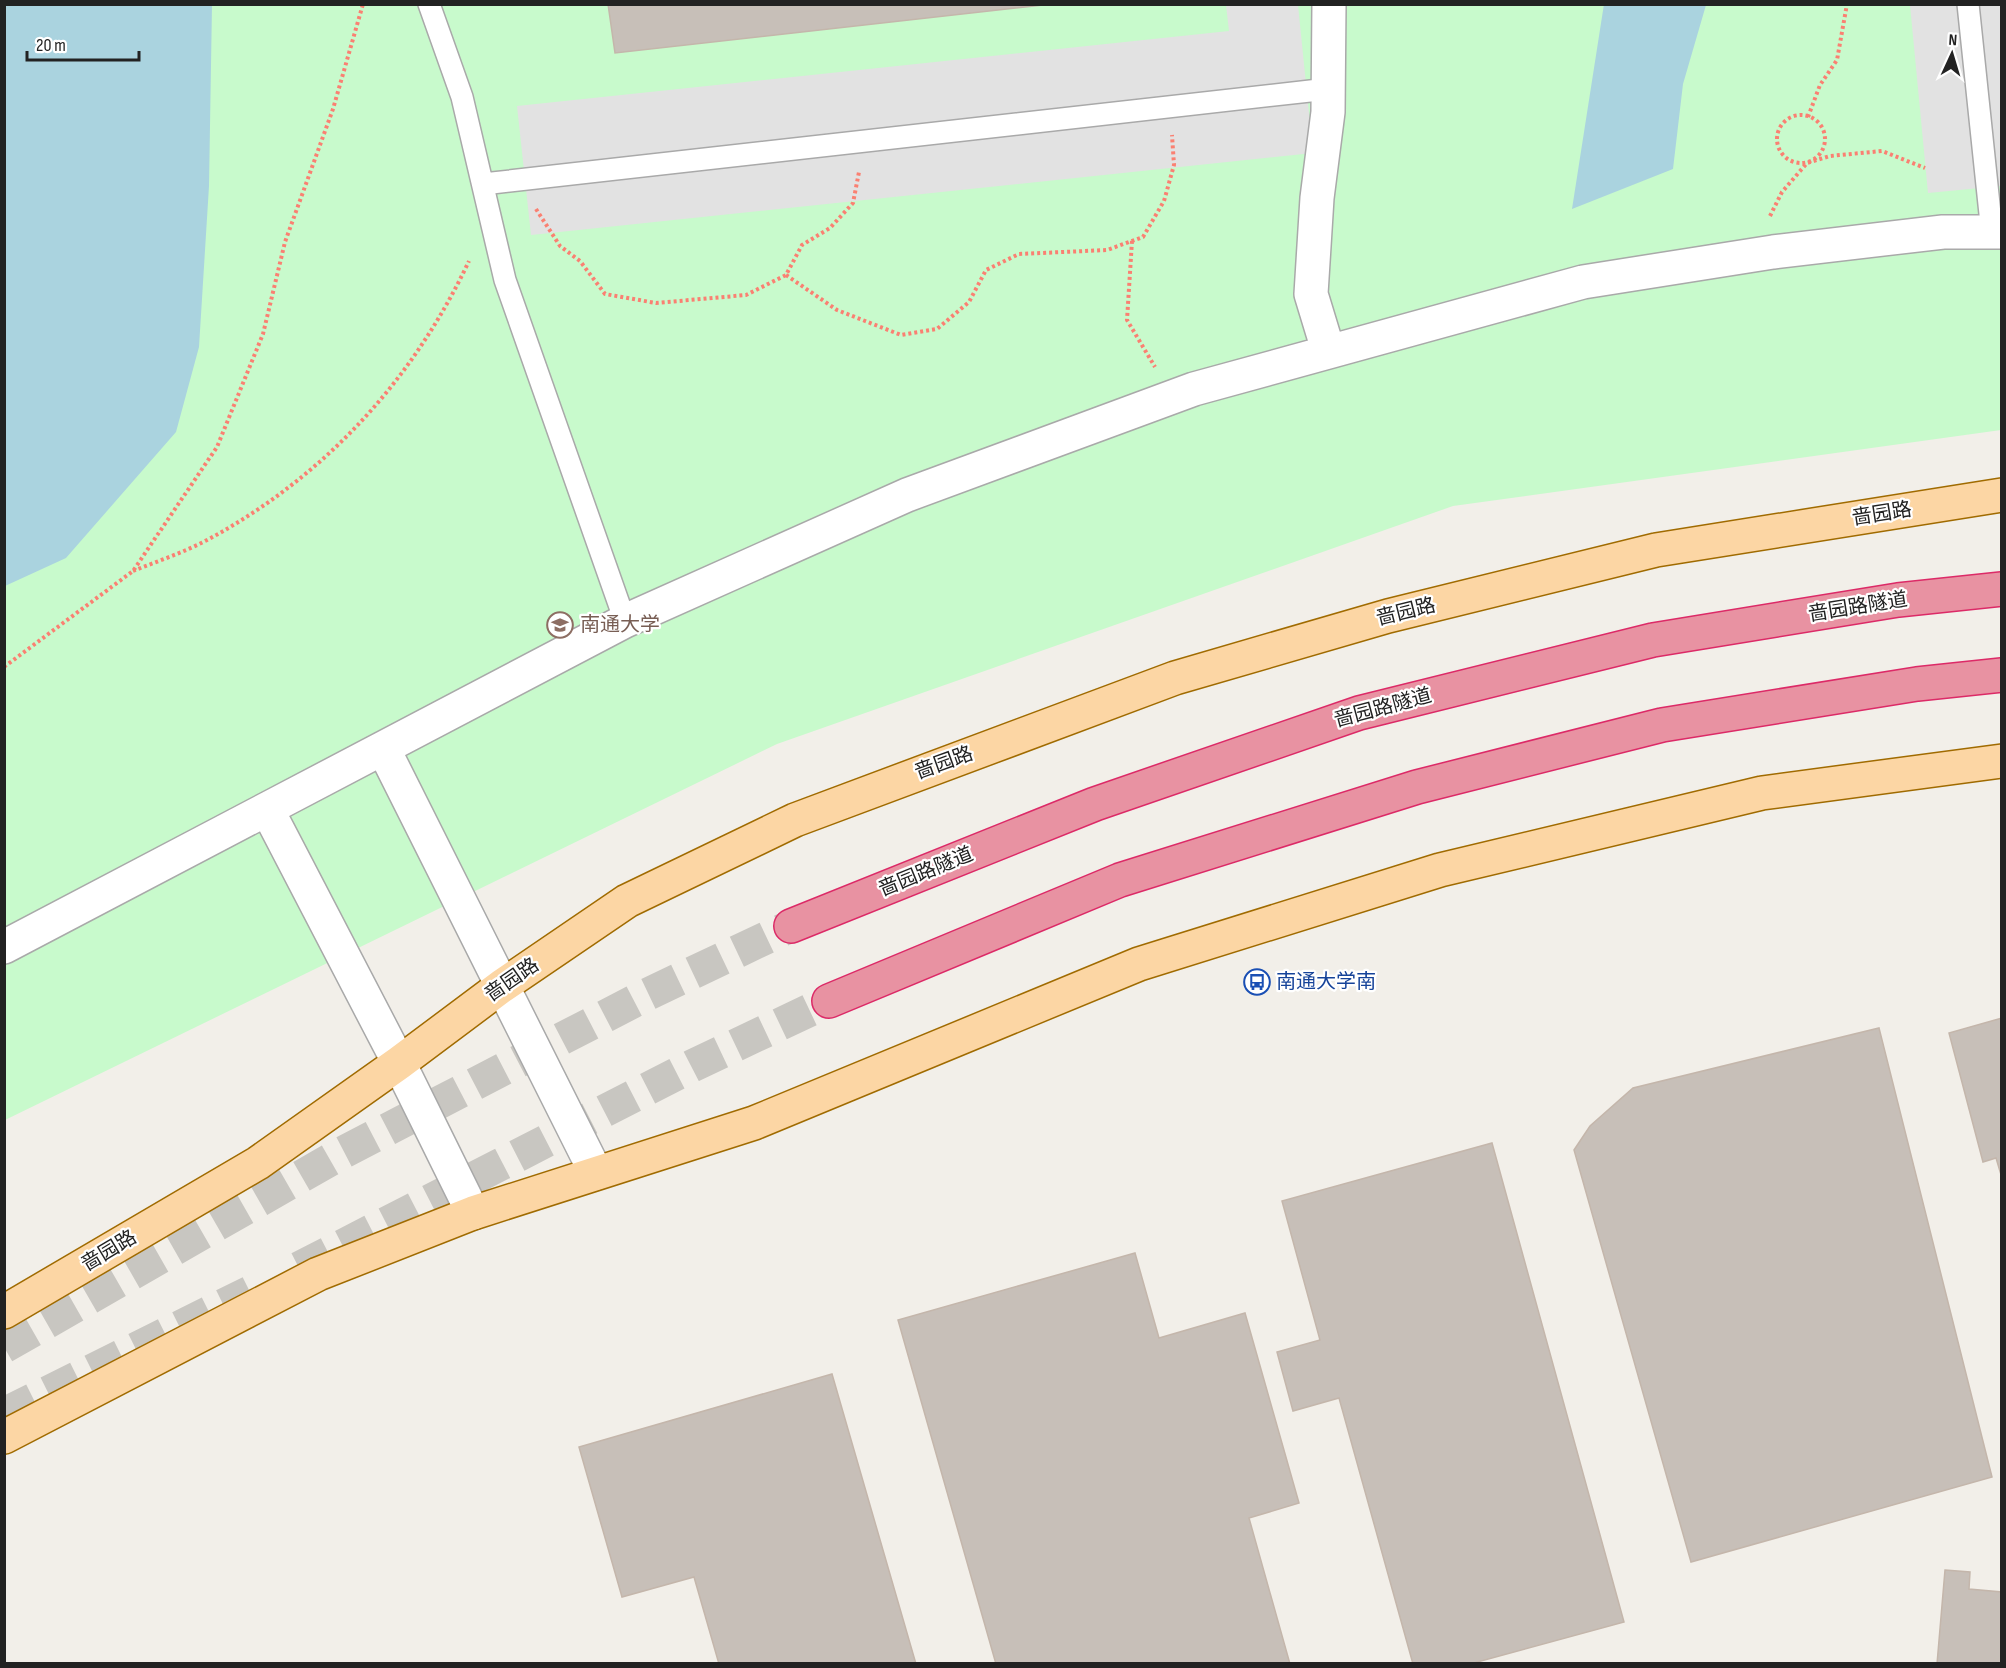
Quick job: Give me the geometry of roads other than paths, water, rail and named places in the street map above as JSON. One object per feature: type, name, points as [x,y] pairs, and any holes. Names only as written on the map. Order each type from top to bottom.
[{"type":"highway","name":"啬园路隧道","points":[[791,926],[1095,804],[1359,713],[1653,640],[1898,600],[2001,589]]},
{"type":"highway","points":[[829,1001],[1120,880],[1417,787],[1662,725],[1917,684],[2001,675]]},
{"type":"main road","name":"啬园路","points":[[4,1312],[258,1163],[399,1063],[501,986],[627,901],[795,820],[1175,678],[1388,616],[1656,550],[2001,495]]},
{"type":"main road","points":[[4,1437],[318,1274],[473,1213],[754,1123],[1139,964],[1440,870],[1762,793],[2001,761]]},
{"type":"street","points":[[1328,350],[1311,294],[1317,198],[1328,112],[1329,4]]},
{"type":"street","points":[[4,947],[625,621],[906,495],[1172,397],[1328,350],[1583,282],[1773,252],[1944,232],[1997,232]]},
{"type":"street","points":[[383,748],[596,1173]]},
{"type":"street","points":[[267,809],[399,1063],[473,1213]]},
{"type":"lane","points":[[429,4],[462,97],[505,280],[625,621]]},
{"type":"lane","points":[[1968,4],[1997,232]]},
{"type":"lane","points":[[483,184],[1328,89]]},
{"type":"water","points":[[1604,4],[1706,5],[1683,84],[1673,169],[1572,209]]},
{"type":"water","points":[[4,5],[212,5],[209,186],[199,347],[176,432],[66,558],[5,586]]},
{"type":"tunnel","points":[[4,1347],[342,1153],[648,994],[791,926]]},
{"type":"tunnel","points":[[299,1268],[692,1066],[829,1001]]},
{"type":"tunnel","points":[[4,1414],[250,1292]]},
{"type":"place","name":"南通大学","points":[[560,625]]},
{"type":"place","name":"南通大学南","points":[[1257,982]]}]
